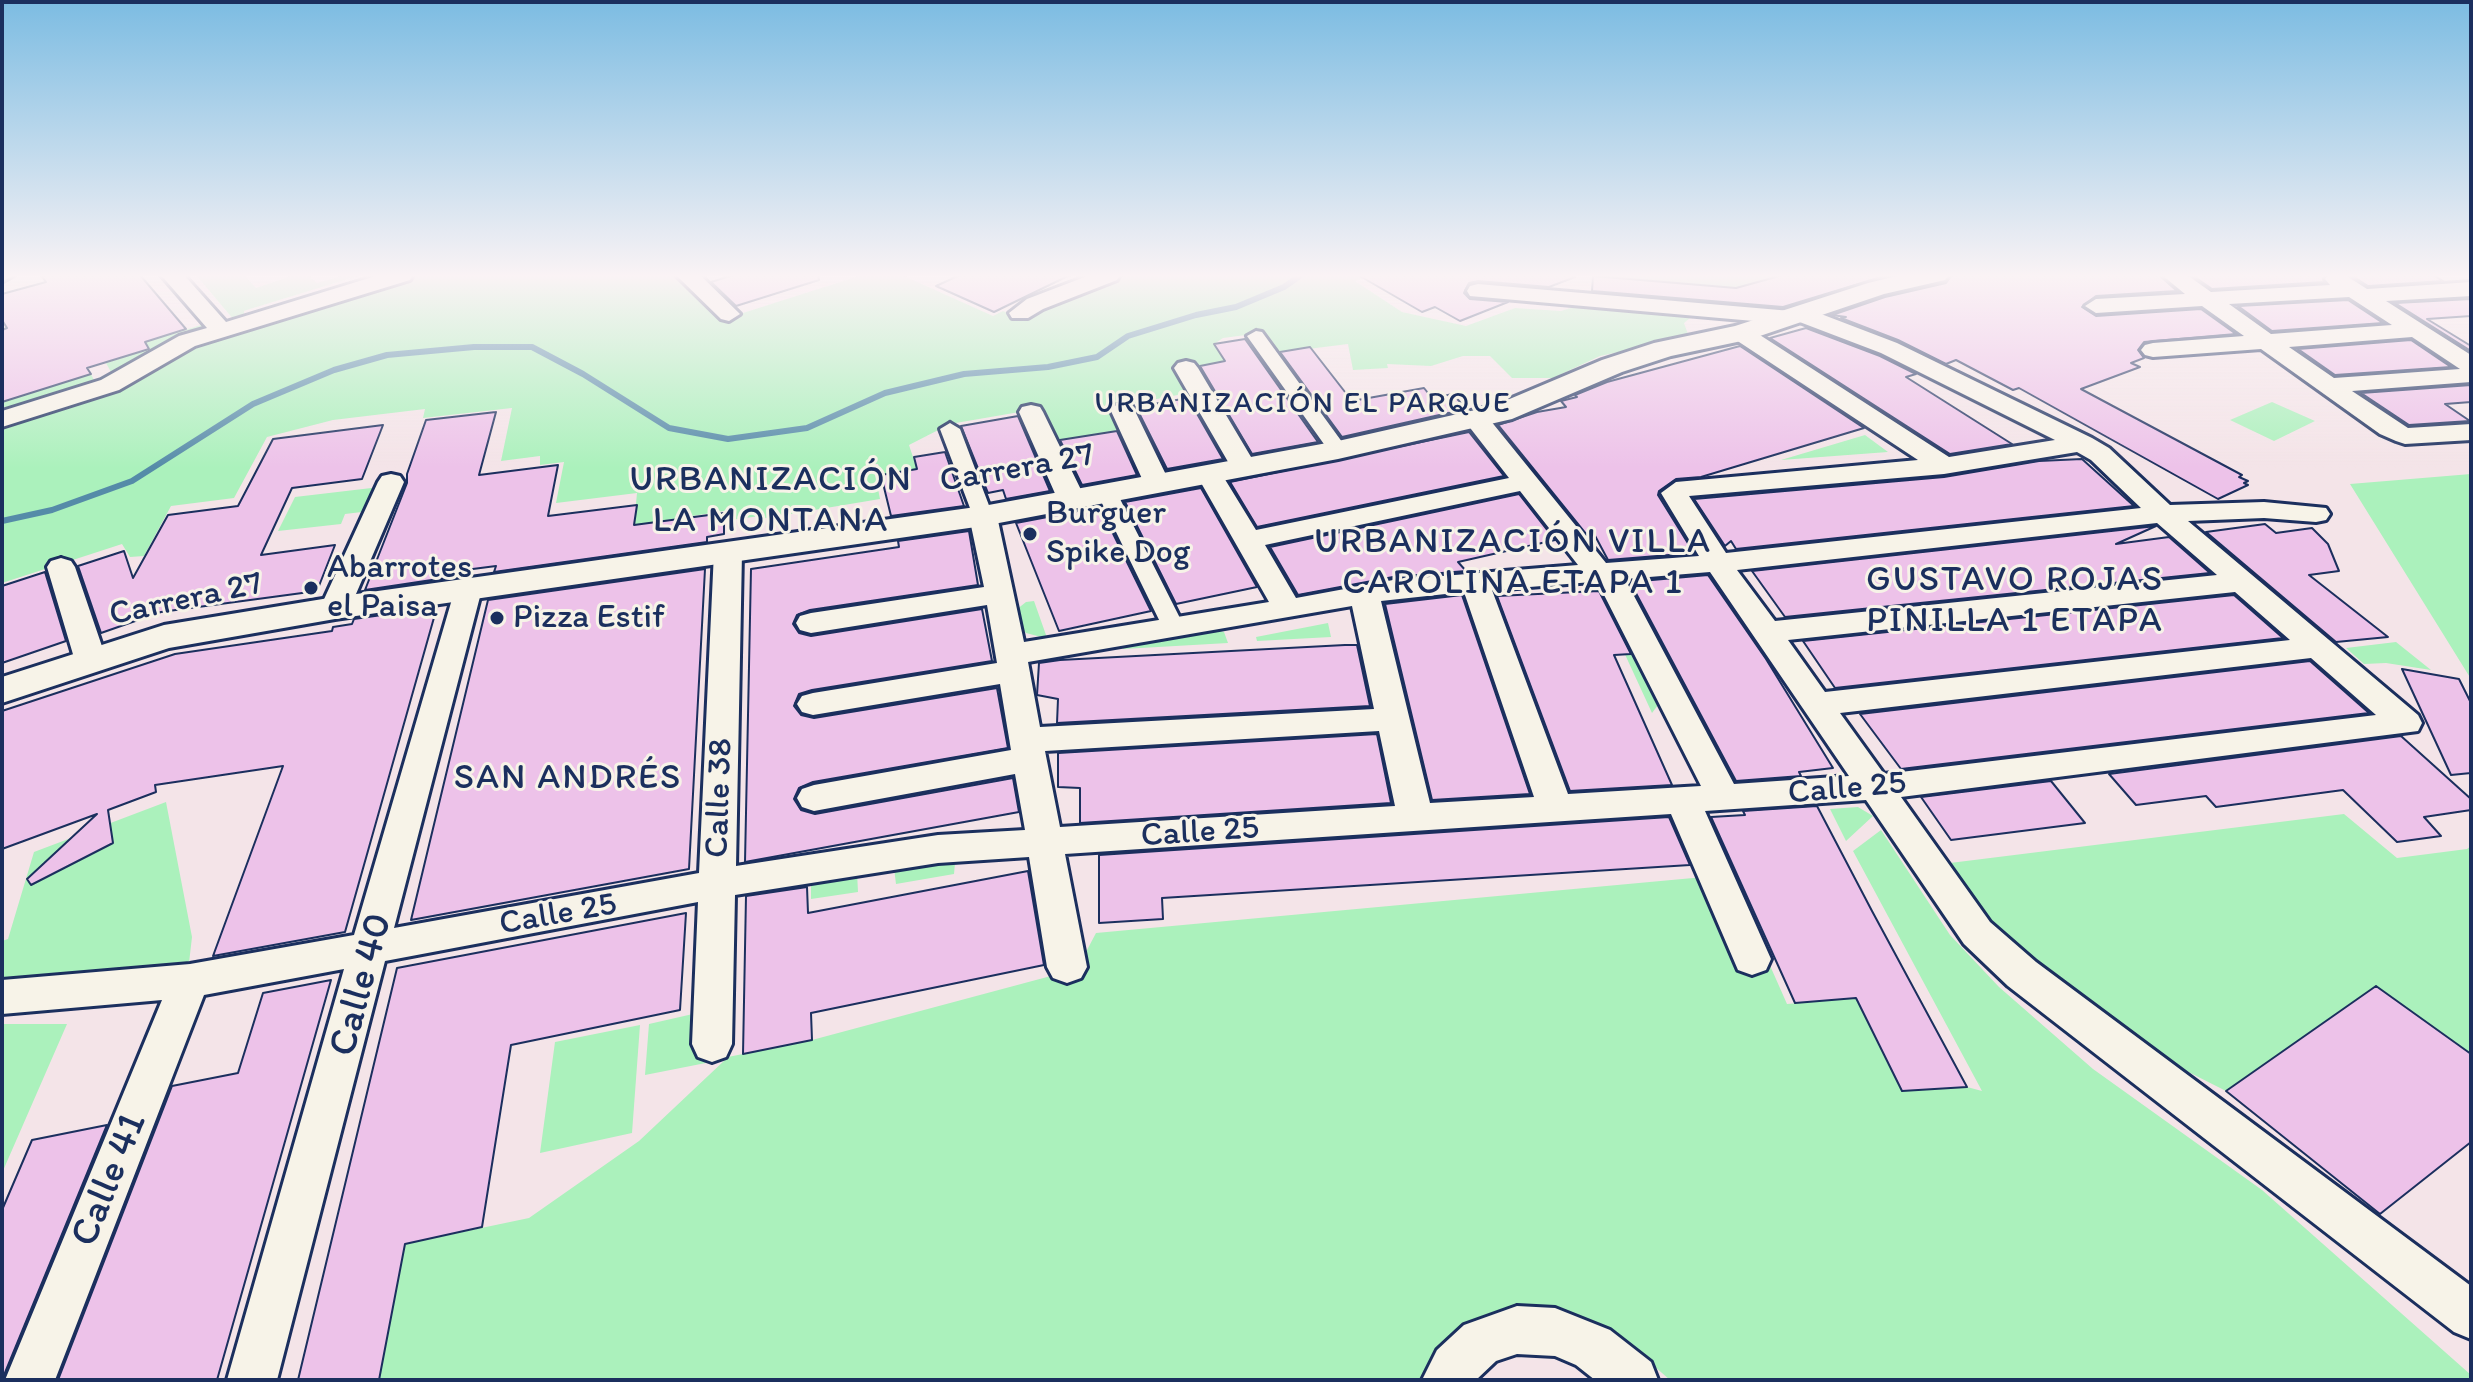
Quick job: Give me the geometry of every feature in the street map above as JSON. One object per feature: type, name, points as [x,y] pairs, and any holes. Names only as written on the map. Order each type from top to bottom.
[{"type":"street","points":[[2,419],[110,385],[192,339]]},
{"type":"street","points":[[1259,339],[1338,450]]},
{"type":"street","name":"Carrera 27","points":[[2,690],[164,637],[335,608],[983,516],[1338,450],[1502,413],[1612,366],[1664,349],[1710,339]]},
{"type":"street","points":[[1751,339],[1944,466]]},
{"type":"street","points":[[1864,339],[1889,348],[2083,443],[2115,466],[2163,514],[2316,647]]},
{"type":"street","points":[[2153,350],[2285,339]]},
{"type":"street","points":[[2431,339],[2471,365]]},
{"type":"street","points":[[2264,341],[2389,429],[2405,436],[2471,432]]},
{"type":"street","points":[[2440,345],[2471,343]]},
{"type":"street","points":[[1186,368],[1244,467]]},
{"type":"street","points":[[2328,386],[2471,375]]},
{"type":"street","points":[[1123,411],[1157,483]]},
{"type":"street","points":[[1031,412],[1071,498]]},
{"type":"street","points":[[1477,420],[1598,572],[1613,584],[1725,799]]},
{"type":"street","points":[[950,429],[983,516],[1000,594],[1067,967]]},
{"type":"street","points":[[2083,443],[1944,466],[1685,488],[1674,493],[1718,563],[1977,933],[2022,974],[2471,1315]]},
{"type":"street","points":[[1209,474],[1288,609]]},
{"type":"street","points":[[335,608],[391,482]]},
{"type":"street","points":[[1247,540],[1526,482]]},
{"type":"street","points":[[1106,491],[1174,628]]},
{"type":"street","points":[[813,704],[1174,628],[1364,593],[1718,563],[2163,514],[2264,510],[2316,514]]},
{"type":"street","name":"Calle 38","points":[[712,1044],[728,552]]},
{"type":"street","points":[[61,567],[91,661]]},
{"type":"street","points":[[1768,632],[2241,582]]},
{"type":"street","points":[[1475,583],[1556,810]]},
{"type":"street","name":"Calle 40","points":[[252,1380],[372,948],[467,589]]},
{"type":"street","points":[[1364,593],[1416,819]]},
{"type":"street","points":[[811,623],[1000,594]]},
{"type":"street","points":[[1819,704],[2316,647]]},
{"type":"street","name":"Calle 25","points":[[2,997],[190,981],[805,868],[938,849],[1877,787],[2406,723],[2316,647]]},
{"type":"street","points":[[814,798],[1029,750],[1393,719]]},
{"type":"street","points":[[1683,802],[1752,959]]},
{"type":"street","name":"Calle 41","points":[[30,1380],[190,981]]},
{"type":"street","points":[[1447,1380],[1454,1367],[1481,1342],[1517,1330],[1555,1332],[1593,1347],[1633,1380]]},
{"type":"green space","points":[[185,339],[120,371],[111,372],[106,363],[150,349],[145,342]]},
{"type":"green space","points":[[214,339],[1221,339],[1214,344],[1225,361],[1194,367],[1191,362],[1174,365],[1188,393],[1115,407],[1126,429],[1056,441],[1037,409],[950,424],[909,445],[917,469],[881,475],[878,464],[873,464],[880,499],[760,519],[760,516],[730,520],[731,510],[634,525],[637,493],[556,503],[564,462],[540,465],[540,456],[501,461],[512,408],[423,418],[425,409],[333,420],[267,437],[234,498],[171,506],[144,556],[130,557],[122,544],[2,583],[2,426],[59,411],[115,390]]},
{"type":"green space","points":[[1266,339],[1677,339],[1600,356],[1553,378],[1512,378],[1490,356],[1463,356],[1431,366],[1387,364],[1388,368],[1353,370],[1348,344],[1276,353]]},
{"type":"green space","points":[[91,374],[94,380],[90,384],[10,409],[2,406],[2,402]]},
{"type":"green space","points":[[2272,402],[2315,421],[2274,441],[2230,420]]},
{"type":"green space","points":[[1865,435],[1888,452],[1781,460]]},
{"type":"green space","points":[[2471,474],[2471,679],[2350,484]]},
{"type":"green space","points":[[380,487],[370,511],[345,514],[341,524],[278,531],[295,497]]},
{"type":"green space","points":[[1593,585],[1599,585],[1664,697],[1652,713]]},
{"type":"green space","points":[[1034,601],[1045,638],[1026,633],[1020,627],[1016,610],[1026,602]]},
{"type":"green space","points":[[1328,623],[1331,637],[1257,641],[1256,637]]},
{"type":"green space","points":[[1216,630],[1224,632],[1228,643],[1123,649],[1122,644]]},
{"type":"green space","points":[[2396,642],[2431,670],[2386,663],[2364,664],[2346,648]]},
{"type":"green space","points":[[166,802],[192,937],[189,963],[2,979],[2,941],[8,939],[34,852]]},
{"type":"green space","points":[[1858,807],[1873,816],[1846,841],[1830,809]]},
{"type":"green space","points":[[2344,814],[2397,858],[2471,846],[2471,1054],[2376,986],[2226,1091],[2145,1050],[2039,969],[1994,927],[1950,863]]},
{"type":"green space","points":[[1881,830],[1950,935],[1999,987],[2093,1069],[2262,1190],[2471,1375],[2471,1380],[1670,1380],[1613,1330],[1575,1314],[1513,1311],[1488,1316],[1467,1326],[1436,1349],[1419,1380],[379,1380],[405,1244],[529,1218],[639,1141],[726,1059],[645,1075],[649,1024],[728,1006],[728,1057],[812,1040],[1077,969],[1096,933],[1704,877],[1768,961],[1787,1004],[1856,998],[1902,1091],[1967,1087],[1982,1091],[1853,851]]},
{"type":"green space","points":[[955,863],[954,874],[896,884],[894,868]]},
{"type":"green space","points":[[857,872],[858,892],[811,899],[811,881]]},
{"type":"green space","points":[[2,1024],[67,1024],[2,1173]]},
{"type":"green space","points":[[640,1025],[632,1133],[540,1153],[555,1042]]},
{"type":"building","points":[[2,339],[153,339],[145,342],[149,349],[87,368],[91,374],[2,402]]},
{"type":"building","points":[[1245,339],[1318,442],[1252,454],[1200,366],[1225,361],[1214,344]]},
{"type":"building","points":[[1772,339],[1836,339],[1880,356],[1916,374],[1906,377],[2012,444],[1950,454]]},
{"type":"building","points":[[2173,339],[2144,342],[2138,350],[2144,358],[2131,363],[2140,367],[2081,389],[2242,475],[2239,477],[2248,481],[2244,483],[2248,485],[2218,499],[2019,388],[2013,390],[1956,360],[1946,364],[1898,340]]},
{"type":"building","points":[[2453,339],[2460,339],[2471,346],[2471,351]]},
{"type":"building","points":[[2411,340],[2451,367],[2335,375],[2298,349]]},
{"type":"building","points":[[1740,346],[1864,428],[1701,477],[1676,479],[1659,491],[1658,495],[1694,553],[1608,560],[1593,532],[1586,534],[1498,425],[1537,412],[1566,407],[1561,401],[1577,397],[1575,395],[1607,382]]},
{"type":"building","points":[[1310,347],[1352,401],[1424,388],[1432,398],[1453,394],[1466,409],[1342,437],[1280,352]]},
{"type":"building","points":[[2471,385],[2471,402],[2445,404],[2470,421],[2409,425],[2361,393]]},
{"type":"building","points":[[1188,398],[1223,459],[1167,469],[1136,407]]},
{"type":"building","points":[[496,412],[479,475],[558,465],[548,516],[637,505],[634,525],[724,513],[724,534],[707,537],[707,542],[494,572],[496,566],[465,570],[447,573],[445,578],[365,590],[407,483],[407,474],[426,420]]},
{"type":"building","points":[[1018,416],[1050,491],[1006,499],[1003,490],[988,493],[961,426]]},
{"type":"building","points":[[383,425],[362,479],[292,488],[261,555],[335,545],[317,591],[161,612],[101,633],[78,566],[124,551],[133,578],[168,515],[238,506],[273,439]]},
{"type":"building","points":[[1117,431],[1137,475],[1082,485],[1060,440]]},
{"type":"building","points":[[1469,432],[1504,476],[1257,527],[1230,482]]},
{"type":"building","points":[[945,452],[964,506],[891,516],[881,475],[917,469],[914,457]]},
{"type":"building","points":[[2082,459],[2134,506],[1736,549],[1731,541],[1725,546],[1694,499],[1944,477],[2039,461]]},
{"type":"building","points":[[1201,488],[1257,587],[1176,604],[1125,502]]},
{"type":"building","points":[[1519,494],[1555,540],[1458,562],[1466,571],[1393,577],[1298,595],[1270,547]]},
{"type":"building","points":[[1100,507],[1151,611],[1059,631],[1016,523]]},
{"type":"building","points":[[2265,524],[2276,533],[2312,528],[2328,544],[2339,571],[2309,575],[2388,637],[2336,642],[2206,532]]},
{"type":"building","points":[[2156,526],[2116,544],[2169,537],[2210,573],[1785,617],[1752,571]]},
{"type":"building","points":[[969,531],[978,585],[810,610],[797,615],[793,624],[799,633],[811,636],[982,609],[992,661],[812,690],[799,694],[794,706],[801,715],[814,718],[997,688],[1008,748],[813,782],[799,788],[794,799],[801,810],[815,814],[1013,778],[1019,812],[745,862],[751,569],[899,547],[898,541]]},
{"type":"building","points":[[705,569],[689,869],[411,920],[488,600]]},
{"type":"building","points":[[45,572],[66,641],[2,663],[2,586]]},
{"type":"building","points":[[1708,575],[1766,659],[1833,768],[1799,772],[1801,776],[1736,781],[1630,582]]},
{"type":"building","points":[[1599,591],[1631,654],[1614,655],[1672,785],[1570,791],[1497,596]]},
{"type":"building","points":[[1462,595],[1530,794],[1432,800],[1385,604]]},
{"type":"building","points":[[2234,595],[2283,638],[1835,688],[1803,641]]},
{"type":"building","points":[[437,607],[345,932],[213,956],[283,766],[155,785],[156,792],[108,810],[113,843],[31,885],[27,879],[97,814],[2,849],[2,711],[175,654],[332,631],[333,627],[352,624],[354,619]]},
{"type":"building","points":[[1357,645],[1370,706],[1057,723],[1058,699],[1037,695],[1039,663]]},
{"type":"building","points":[[2310,661],[2369,713],[1901,769],[1860,714]]},
{"type":"building","points":[[2402,669],[2459,679],[2471,703],[2471,773],[2451,775]]},
{"type":"building","points":[[1377,734],[1391,803],[1080,823],[1080,788],[1058,787],[1058,753]]},
{"type":"building","points":[[2401,736],[2471,799],[2471,810],[2424,817],[2441,836],[2397,842],[2343,790],[2216,807],[2206,796],[2136,805],[2109,774]]},
{"type":"building","points":[[2051,781],[2085,823],[1951,840],[1921,797]]},
{"type":"building","points":[[1817,806],[1967,1087],[1902,1091],[1856,998],[1795,1003],[1711,817],[1745,815],[1743,811]]},
{"type":"building","points":[[1669,817],[1690,865],[1162,898],[1163,919],[1099,923],[1099,855]]},
{"type":"building","points":[[1028,871],[1044,965],[811,1013],[812,1040],[743,1054],[746,896],[807,887],[808,913]]},
{"type":"building","points":[[686,913],[680,1010],[511,1045],[482,1227],[405,1244],[379,1380],[298,1380],[397,968]]},
{"type":"building","points":[[331,980],[217,1380],[58,1380],[172,1086],[238,1073],[263,993]]},
{"type":"building","points":[[2376,986],[2471,1054],[2471,1142],[2380,1214],[2226,1091]]},
{"type":"building","points":[[107,1125],[2,1380],[2,1210],[32,1140]]},
{"type":"waterway","points":[[2,521],[52,510],[132,481],[253,404],[334,370],[387,355],[474,347],[532,347],[583,374],[669,428],[728,439],[807,428],[885,393],[964,374],[1048,367],[1097,357],[1123,339]]},
{"type":"place","name":"Burguer Spike Dog","points":[[1030,534]]},
{"type":"place","name":"Abarrotes el Paisa","points":[[311,588]]},
{"type":"place","name":"Pizza Estif","points":[[497,618]]},
{"type":"district","name":"URBANIZACIÓN EL PARQUE","points":[[1303,404]]},
{"type":"district","name":"URBANIZACIÓN LA MONTANA","points":[[771,502]]},
{"type":"district","name":"URBANIZACIÓN VILLA CAROLINA ETAPA 1","points":[[1513,564]]},
{"type":"district","name":"GUSTAVO ROJAS PINILLA 1 ETAPA","points":[[2015,602]]},
{"type":"district","name":"SAN ANDRÉS","points":[[568,779]]}]
